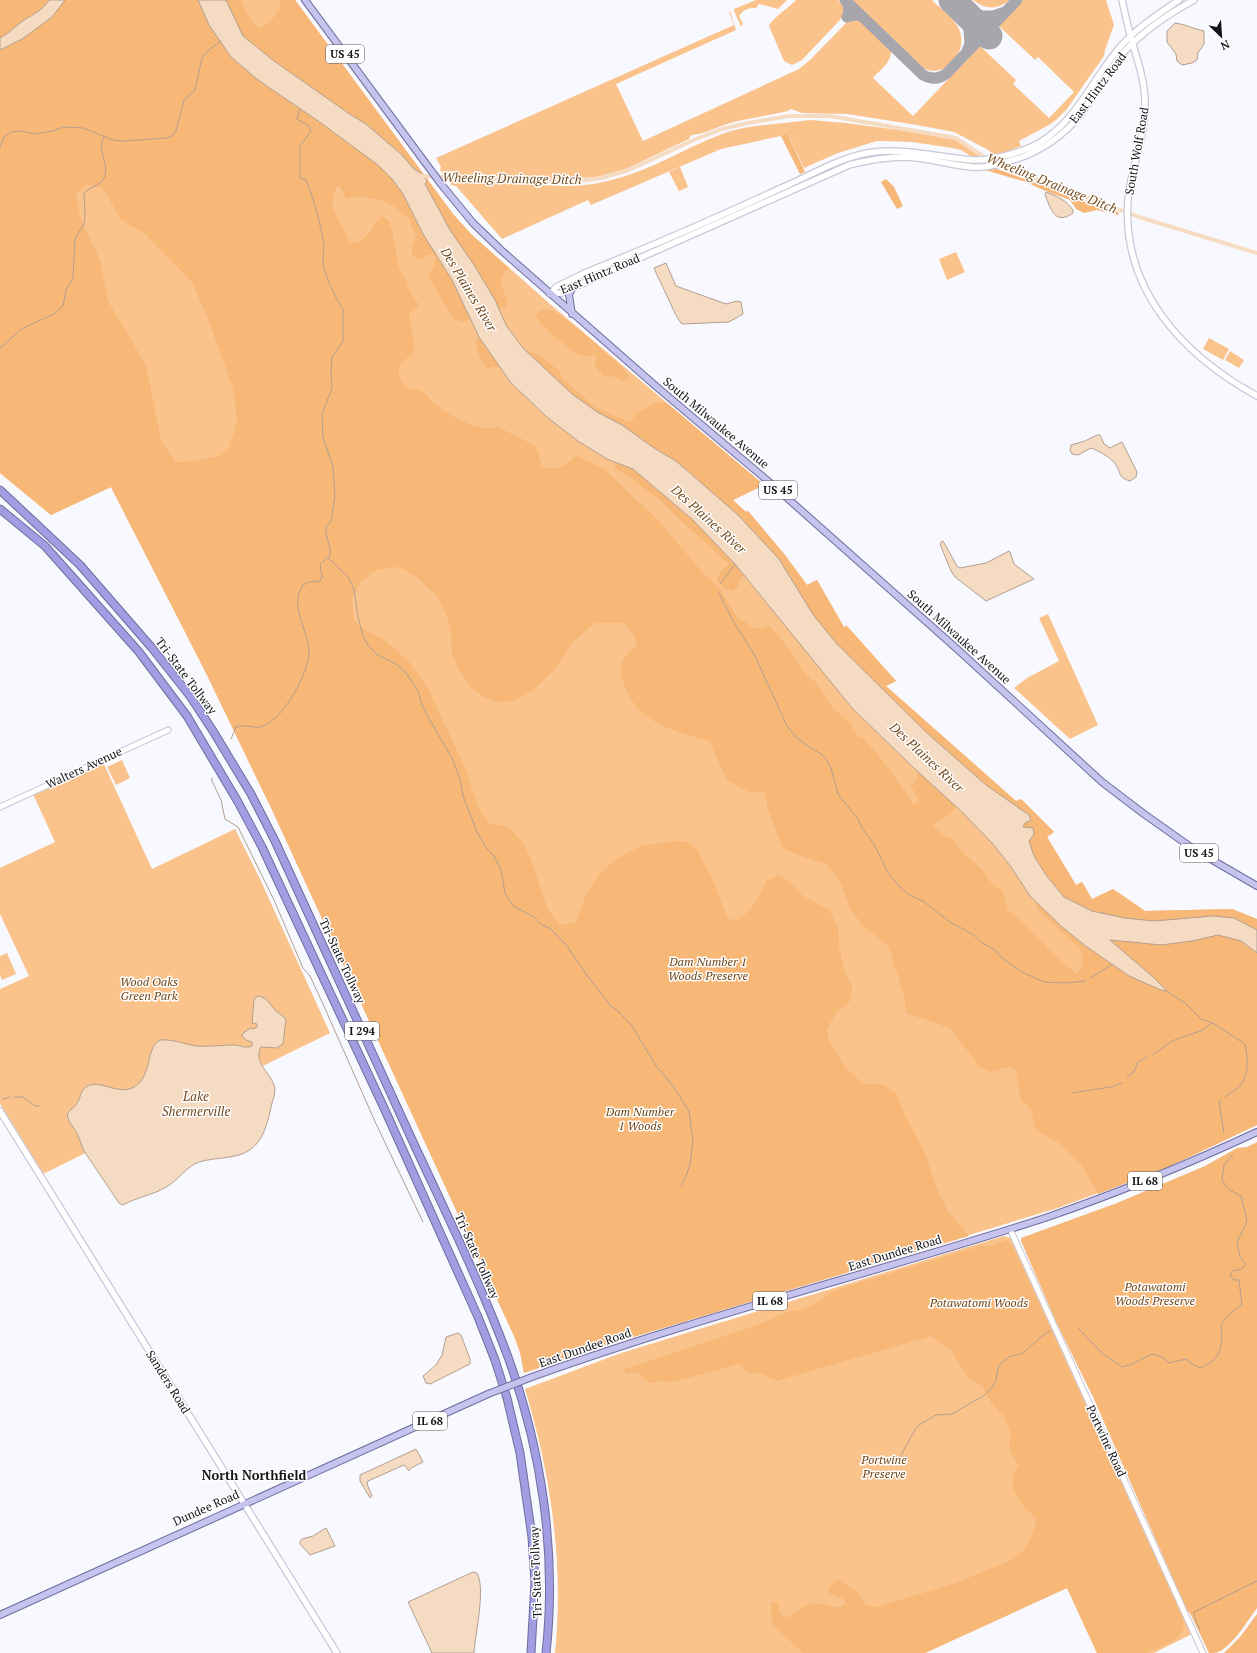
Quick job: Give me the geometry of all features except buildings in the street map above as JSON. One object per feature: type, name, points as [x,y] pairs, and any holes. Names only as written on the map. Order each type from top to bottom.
[{"type":"highway","name":"Tri-State Tollway","points":[[0,490],[80,565],[160,658],[190,696],[251,794],[275,841],[465,1255],[490,1311],[509,1360],[532,1443],[542,1493],[547,1532],[550,1586],[549,1632],[546,1653]]},
{"type":"highway","name":"Tri-State Tollway","points":[[0,509],[45,546],[134,646],[187,716],[238,802],[262,847],[388,1115],[478,1317],[495,1360],[507,1398],[519,1446],[532,1537],[535,1582],[532,1653]]},
{"type":"main road","name":"South Milwaukee Avenue","points":[[305,0],[431,170],[473,223],[572,314],[749,465],[956,648],[1102,782],[1195,850],[1257,886]]},
{"type":"main road","name":"South Wolf Road","points":[[1122,0],[1143,79],[1145,106],[1140,144],[1128,198],[1128,220],[1137,268],[1150,298],[1162,318],[1184,342],[1222,375],[1257,396]]},
{"type":"main road","name":"East Hintz Road","points":[[550,294],[556,287],[587,272],[778,190],[830,165],[850,158],[873,152],[890,151],[975,160],[1010,155],[1038,143],[1055,132],[1069,119],[1116,51],[1159,14],[1179,0]]},
{"type":"main road","name":"East Hintz Road","points":[[550,294],[561,293],[849,165],[872,159],[906,157],[973,168],[1008,161],[1042,148],[1059,136],[1086,108],[1122,54],[1174,11],[1194,0]]},
{"type":"main road","points":[[572,288],[569,295],[572,314]]},
{"type":"main road","name":"Sanders Road","points":[[0,1111],[336,1653]]},
{"type":"main road","name":"East Dundee Road","points":[[532,1377],[588,1357],[1010,1229],[1097,1200],[1193,1161],[1257,1132]]},
{"type":"main road","name":"Dundee Road","points":[[0,1614],[488,1394],[532,1377]]},
{"type":"street","name":"Walters Avenue","points":[[0,807],[168,730]]},
{"type":"street","name":"Portwine Road","points":[[1010,1229],[1203,1653]]},
{"type":"green space","name":"Dam Number 1 Woods","points":[[0,0],[295,0],[453,214],[472,235],[550,304],[764,485],[733,500],[746,512],[748,511],[785,555],[807,585],[817,580],[844,627],[847,626],[896,681],[886,686],[1016,801],[1021,799],[1054,832],[1047,837],[1076,885],[1082,882],[1092,900],[1113,889],[1145,911],[1232,909],[1257,919],[1257,1125],[1168,1167],[1058,1208],[600,1347],[524,1373],[520,1352],[514,1336],[273,812],[206,673],[111,487],[51,515],[0,473]]},
{"type":"green space","points":[[0,0],[49,0],[35,14],[24,20],[0,38]]},
{"type":"green space","name":"Dam Number 1 Woods","points":[[65,0],[198,0],[209,25],[231,57],[258,80],[321,123],[378,165],[392,179],[403,194],[423,234],[452,280],[470,319],[464,322],[453,319],[429,277],[435,264],[435,256],[430,254],[419,259],[414,257],[412,248],[416,238],[409,219],[395,207],[383,201],[361,196],[346,199],[340,187],[337,186],[334,195],[333,209],[349,241],[359,242],[362,240],[372,230],[372,227],[382,216],[391,223],[389,225],[392,230],[399,268],[409,285],[407,287],[419,305],[410,313],[409,318],[414,342],[413,353],[401,364],[399,368],[401,380],[405,386],[421,390],[436,405],[452,416],[471,425],[485,428],[498,427],[534,445],[542,466],[551,469],[560,467],[569,462],[576,455],[605,470],[658,520],[703,573],[723,592],[737,617],[754,628],[763,628],[768,625],[774,631],[786,645],[806,674],[812,681],[814,680],[834,709],[853,726],[851,728],[860,738],[863,737],[889,769],[914,805],[919,800],[910,785],[917,781],[917,771],[956,806],[949,814],[933,825],[941,834],[952,839],[962,852],[983,870],[986,877],[1003,891],[1008,910],[1024,923],[1076,974],[1081,968],[1083,961],[1080,950],[1037,909],[1036,902],[1085,946],[1118,967],[1166,991],[1153,977],[1109,940],[1161,945],[1192,941],[1218,935],[1241,941],[1257,953],[1257,1125],[1168,1167],[1098,1194],[1082,1165],[1060,1144],[1035,1129],[1031,1109],[1022,1101],[1020,1095],[1016,1070],[1009,1067],[989,1072],[979,1066],[950,1028],[906,1013],[904,995],[888,945],[863,926],[850,909],[842,887],[826,864],[803,857],[783,848],[768,810],[765,792],[749,792],[727,780],[709,741],[684,734],[660,724],[649,718],[639,709],[631,699],[625,687],[621,673],[624,659],[637,645],[634,635],[624,623],[595,623],[571,644],[556,668],[533,690],[514,701],[498,702],[483,697],[470,686],[458,668],[452,654],[448,619],[438,597],[415,576],[399,567],[377,570],[362,580],[352,598],[354,620],[366,631],[385,640],[410,663],[428,688],[465,768],[478,807],[490,824],[507,826],[521,840],[530,856],[548,910],[561,925],[576,922],[586,895],[598,876],[615,860],[641,846],[674,841],[688,842],[697,850],[712,878],[728,919],[737,920],[743,916],[758,898],[766,881],[779,875],[790,882],[803,896],[829,910],[838,927],[839,946],[845,972],[852,986],[850,1001],[836,1013],[827,1029],[828,1038],[845,1067],[863,1084],[881,1084],[896,1093],[903,1111],[926,1156],[936,1186],[947,1210],[969,1236],[600,1347],[524,1373],[520,1352],[514,1336],[273,812],[206,673],[111,487],[51,515],[0,473],[0,50],[22,39],[52,17]],"holes":[[[85,185],[103,188],[121,220],[144,233],[192,282],[208,319],[233,388],[237,421],[229,448],[216,457],[188,462],[175,462],[161,440],[146,365],[108,301],[100,260],[81,220],[76,195]]]},
{"type":"green space","points":[[226,0],[241,0],[248,15],[259,28],[268,23],[279,10],[281,7],[279,0],[295,0],[453,214],[472,235],[509,268],[504,273],[501,282],[507,301],[507,307],[499,309],[480,275],[437,210],[422,174],[414,169],[402,155],[366,124],[274,61],[243,36]]},
{"type":"green space","points":[[756,0],[787,0],[778,9],[759,4],[756,8],[744,10],[739,16],[743,24],[741,27],[734,9]]},
{"type":"green space","points":[[796,0],[838,0],[843,5],[845,12],[840,20],[802,60],[792,65],[784,61],[769,26],[770,23]]},
{"type":"green space","points":[[852,0],[932,0],[951,17],[959,29],[961,46],[958,54],[947,67],[940,70],[932,71],[923,68]]},
{"type":"green space","points":[[973,0],[1010,0],[1001,6],[992,8],[982,6]]},
{"type":"green space","points":[[1023,0],[1106,0],[1114,25],[1104,56],[1067,109],[1049,125],[1019,141],[1021,146],[1003,153],[990,155],[990,151],[954,132],[847,114],[802,113],[791,109],[780,113],[727,124],[705,132],[691,135],[689,139],[626,169],[597,177],[563,179],[511,176],[444,176],[440,170],[441,167],[436,158],[734,25],[729,12],[730,11],[736,30],[616,84],[643,141],[799,69],[810,60],[849,20],[853,19],[861,21],[891,50],[888,62],[873,78],[913,116],[980,46],[1016,80],[1013,84],[1049,118],[1074,92],[1038,57],[1035,60],[999,26]]},
{"type":"green space","points":[[810,120],[914,132],[955,140],[968,147],[979,156],[972,157],[961,150],[912,142],[877,141],[838,153],[804,168],[787,133],[781,136],[721,149],[591,205],[588,200],[502,239],[456,186],[451,185],[448,180],[562,186],[576,186],[603,182],[629,175],[655,165],[707,140],[731,131],[761,125]]},
{"type":"green space","points":[[787,133],[805,172],[800,174],[781,136]]},
{"type":"green space","points":[[680,167],[688,187],[679,191],[669,172]]},
{"type":"green space","points":[[997,169],[1118,212],[1119,215],[1097,210],[1084,213],[1076,209],[1070,200],[1026,182],[985,170]]},
{"type":"green space","points":[[886,179],[894,187],[903,206],[897,209],[881,182]]},
{"type":"green space","points":[[956,252],[965,272],[947,280],[939,259]]},
{"type":"green space","points":[[548,309],[564,318],[586,336],[625,370],[629,376],[628,378],[624,381],[611,376],[604,377],[594,365],[597,357],[595,355],[583,356],[578,354],[556,338],[535,315],[540,311]]},
{"type":"green space","points":[[479,337],[502,369],[494,367],[488,368],[484,365],[476,347],[476,340]]},
{"type":"green space","points":[[1209,338],[1229,349],[1223,360],[1203,349]]},
{"type":"green space","points":[[1230,351],[1244,360],[1239,368],[1225,360]]},
{"type":"green space","points":[[527,352],[536,353],[558,370],[563,379],[595,407],[626,421],[630,422],[637,413],[652,404],[660,402],[667,403],[764,485],[733,500],[746,512],[748,511],[785,555],[807,585],[817,580],[844,627],[847,626],[896,681],[886,686],[1016,801],[1021,799],[1054,832],[1047,837],[1076,885],[1082,882],[1092,899],[1113,889],[1145,911],[1232,909],[1257,919],[1257,930],[1234,918],[1154,921],[1125,918],[1092,911],[1064,897],[1046,875],[1034,856],[1029,841],[1034,834],[1023,827],[1029,815],[986,785],[927,733],[837,644],[814,616],[779,559],[738,515],[676,461],[654,448],[622,425],[597,412],[572,394]]},
{"type":"green space","points":[[615,463],[633,469],[693,520],[735,564],[744,576],[739,580],[738,586],[733,591],[725,589],[717,581],[720,572],[729,563],[658,498],[630,477],[615,468]]},
{"type":"green space","points":[[1048,614],[1098,725],[1070,739],[1014,688],[1027,678],[1059,661],[1039,618]]},
{"type":"green space","points":[[122,760],[130,778],[116,785],[107,767]]},
{"type":"green space","name":"Wood Oaks Green Park","points":[[103,762],[152,869],[235,829],[260,879],[330,1033],[43,1174],[0,1104],[0,989],[29,976],[0,914],[0,868],[55,842],[33,794]]},
{"type":"green space","points":[[7,953],[16,974],[2,980],[0,975],[0,956]]},
{"type":"green space","name":"Potawatomi Woods","points":[[1257,1142],[1257,1608],[1235,1639],[1224,1649],[1215,1653],[1209,1653],[1190,1613],[1187,1611],[1093,1397],[1056,1322],[1021,1238],[1117,1203],[1205,1166],[1237,1148],[1247,1147]]},
{"type":"green space","name":"Portwine Preserve","points":[[1004,1236],[1011,1238],[1013,1242],[1191,1633],[1190,1635],[1154,1653],[1097,1653],[1067,1588],[925,1653],[555,1653],[558,1586],[553,1520],[542,1454],[525,1389],[621,1353]]},
{"type":"green space","name":"Potawatomi Woods","points":[[1007,1240],[1012,1244],[1183,1619],[1184,1629],[1173,1641],[1146,1653],[1097,1653],[1067,1588],[925,1653],[803,1653],[773,1625],[771,1618],[771,1603],[778,1602],[779,1611],[785,1617],[789,1617],[811,1603],[838,1607],[847,1602],[841,1598],[829,1594],[828,1589],[838,1579],[857,1592],[866,1605],[876,1607],[953,1584],[1009,1561],[1023,1551],[1031,1538],[1037,1519],[1019,1501],[1012,1483],[1013,1477],[1019,1466],[1009,1449],[1011,1435],[1005,1418],[992,1404],[982,1386],[968,1378],[951,1350],[931,1336],[777,1381],[759,1373],[750,1374],[739,1364],[673,1382],[658,1381],[649,1383],[637,1372],[627,1374],[622,1370],[758,1325],[786,1312],[804,1309],[817,1303],[833,1291],[980,1246],[988,1246]]},
{"type":"green space","points":[[1257,1614],[1257,1653],[1224,1653],[1240,1637]]},
{"type":"water","points":[[49,0],[65,0],[52,17],[22,39],[0,50],[0,38],[24,20],[35,14]]},
{"type":"water","name":"Des Plaines River","points":[[198,0],[226,0],[243,36],[274,61],[366,124],[402,155],[414,169],[422,174],[427,181],[425,184],[450,230],[474,265],[495,300],[506,325],[523,348],[572,394],[597,412],[622,425],[654,448],[676,461],[738,515],[779,559],[814,616],[837,644],[927,733],[986,785],[1029,815],[1031,820],[1025,823],[1023,827],[1033,828],[1034,834],[1029,841],[1034,856],[1046,875],[1064,897],[1092,911],[1125,918],[1154,921],[1213,916],[1234,918],[1257,930],[1257,953],[1241,941],[1218,935],[1192,941],[1161,945],[1110,940],[1167,991],[1161,990],[1129,976],[1087,947],[1061,926],[1030,896],[1011,867],[993,844],[961,811],[852,708],[735,564],[693,520],[633,469],[607,459],[578,441],[548,418],[511,383],[479,337],[452,280],[423,234],[403,194],[392,179],[378,165],[321,123],[258,80],[231,57],[209,25]]},
{"type":"water","points":[[1175,23],[1204,31],[1204,44],[1198,53],[1197,60],[1192,63],[1182,65],[1177,61],[1176,54],[1167,42],[1167,31]]},
{"type":"water","points":[[1046,192],[1064,201],[1073,210],[1073,213],[1062,218],[1054,214],[1045,195]]},
{"type":"water","points":[[666,263],[676,286],[726,304],[737,301],[741,302],[743,314],[729,322],[682,324],[675,314],[654,268]]},
{"type":"water","points":[[1100,435],[1104,444],[1110,448],[1122,442],[1137,472],[1136,477],[1130,481],[1121,477],[1118,468],[1112,460],[1091,448],[1078,455],[1072,454],[1070,450],[1071,445],[1085,441]]},
{"type":"water","points":[[943,541],[957,566],[960,568],[986,563],[1009,551],[1014,564],[1034,579],[986,601],[955,577],[940,544]]},
{"type":"water","name":"Lake Shermerville","points":[[259,996],[266,999],[275,1010],[286,1019],[283,1044],[277,1048],[261,1047],[259,1052],[260,1062],[272,1080],[275,1090],[267,1122],[261,1138],[249,1151],[240,1155],[206,1160],[194,1164],[163,1189],[123,1205],[119,1203],[84,1151],[77,1133],[69,1121],[67,1114],[78,1101],[83,1090],[86,1087],[97,1084],[122,1090],[134,1087],[144,1076],[152,1049],[160,1040],[174,1041],[196,1046],[252,1046],[252,1042],[246,1040],[242,1036],[243,1033],[251,1028],[253,1029],[257,1027],[257,1024],[252,1023],[254,1000]]},
{"type":"water","points":[[458,1333],[461,1335],[470,1359],[470,1364],[430,1384],[426,1383],[423,1376],[436,1365],[442,1355],[446,1337]]},
{"type":"water","points":[[416,1449],[423,1462],[411,1468],[409,1471],[404,1465],[368,1481],[367,1484],[372,1496],[370,1498],[360,1481],[360,1475]]},
{"type":"water","points":[[326,1528],[335,1546],[310,1555],[300,1544],[300,1541],[313,1536]]},
{"type":"water","points":[[473,1572],[477,1573],[480,1590],[474,1653],[432,1653],[408,1602]]},
{"type":"waterway","points":[[0,147],[4,137],[11,132],[21,131],[35,134],[53,131],[63,127],[83,128],[113,140],[123,141],[167,138],[172,136],[176,131],[184,100],[195,90],[202,58],[210,49],[221,41]]},
{"type":"waterway","points":[[231,739],[236,727],[260,727],[269,723],[278,716],[294,694],[305,670],[309,650],[308,641],[298,609],[299,593],[303,585],[309,582],[320,581],[322,577],[320,564],[330,556],[326,527],[331,521],[335,496],[333,467],[323,437],[322,414],[332,388],[332,357],[343,341],[343,309],[327,279],[323,261],[324,242],[318,217],[306,180],[300,178],[300,146],[311,131],[309,126],[297,119],[300,109]]},
{"type":"waterway","name":"Wheeling Drainage Ditch","points":[[419,176],[572,182],[602,178],[629,170],[696,139],[722,129],[789,116],[830,116],[956,138],[990,161],[1139,217],[1257,253]]},
{"type":"waterway","points":[[0,348],[23,328],[54,314],[63,306],[66,290],[73,278],[75,239],[84,224],[84,193],[100,183],[105,175],[106,170],[101,148],[104,137]]},
{"type":"waterway","points":[[328,558],[348,577],[354,589],[358,617],[362,633],[367,644],[376,654],[396,664],[406,673],[418,691],[428,717],[452,758],[460,779],[463,796],[477,832],[486,848],[494,856],[501,870],[505,893],[509,900],[513,906],[534,917],[542,925],[551,929],[567,946],[610,1005],[632,1026],[657,1067],[673,1086],[689,1111],[693,1142],[690,1164],[681,1186]]},
{"type":"waterway","points":[[720,584],[735,564]]},
{"type":"waterway","points":[[719,593],[732,619],[755,656],[787,726],[796,737],[826,759],[831,768],[838,794],[858,819],[862,828],[874,844],[888,873],[900,887],[909,895],[923,901],[950,922],[974,935],[981,942],[996,951],[1002,958],[1022,972],[1044,982],[1066,983],[1085,981]]},
{"type":"waterway","points":[[212,778],[221,800],[225,819],[238,827],[274,900],[303,968],[310,976],[377,1126],[423,1222]]},
{"type":"waterway","points":[[1090,978],[1113,964]]},
{"type":"waterway","points":[[1166,991],[1185,1003],[1201,1019],[1213,1023],[1245,1044],[1247,1068],[1244,1080],[1241,1085],[1225,1097]]},
{"type":"waterway","points":[[1153,1055],[1172,1041],[1203,1030],[1212,1023]]},
{"type":"waterway","points":[[1127,1077],[1134,1072],[1138,1062],[1147,1057]]},
{"type":"waterway","points":[[1072,1093],[1111,1087],[1122,1083]]},
{"type":"waterway","points":[[3,1099],[10,1097]]},
{"type":"waterway","points":[[14,1097],[23,1097],[35,1106],[39,1106]]},
{"type":"waterway","points":[[1221,1100],[1219,1102],[1224,1133]]},
{"type":"waterway","points":[[1078,1328],[1102,1353],[1122,1367],[1130,1365],[1153,1354],[1162,1357],[1169,1363],[1186,1359],[1200,1368],[1210,1363],[1217,1357],[1222,1337],[1222,1324],[1232,1312],[1242,1305],[1239,1280],[1234,1280],[1230,1276],[1233,1270],[1240,1269],[1246,1264],[1240,1257],[1237,1242],[1247,1220],[1241,1196],[1228,1189],[1222,1180],[1224,1165],[1233,1154]]},
{"type":"waterway","points":[[900,1457],[916,1428],[936,1415],[952,1414],[983,1396],[992,1388],[1001,1363],[1009,1357],[1023,1353],[1041,1337],[1053,1329]]},
{"type":"waterway","points":[[1200,1630],[1195,1619],[1194,1612],[1257,1581]]},
{"type":"taxiway","points":[[845,0],[923,75],[933,78],[942,77],[947,73],[1017,0]]},
{"type":"taxiway","points":[[848,4],[849,13],[847,17],[856,15],[862,16]]},
{"type":"taxiway","points":[[966,53],[970,44],[968,16],[993,16],[1005,12]]},
{"type":"runway","points":[[952,0],[989,36]]},
{"type":"district","name":"North Northfield","points":[[254,1475]]},
{"type":"park label","name":"Dam Number 1 Woods Preserve","points":[[708,969]]},
{"type":"park label","name":"Potawatomi Woods Preserve","points":[[1155,1294]]}]
